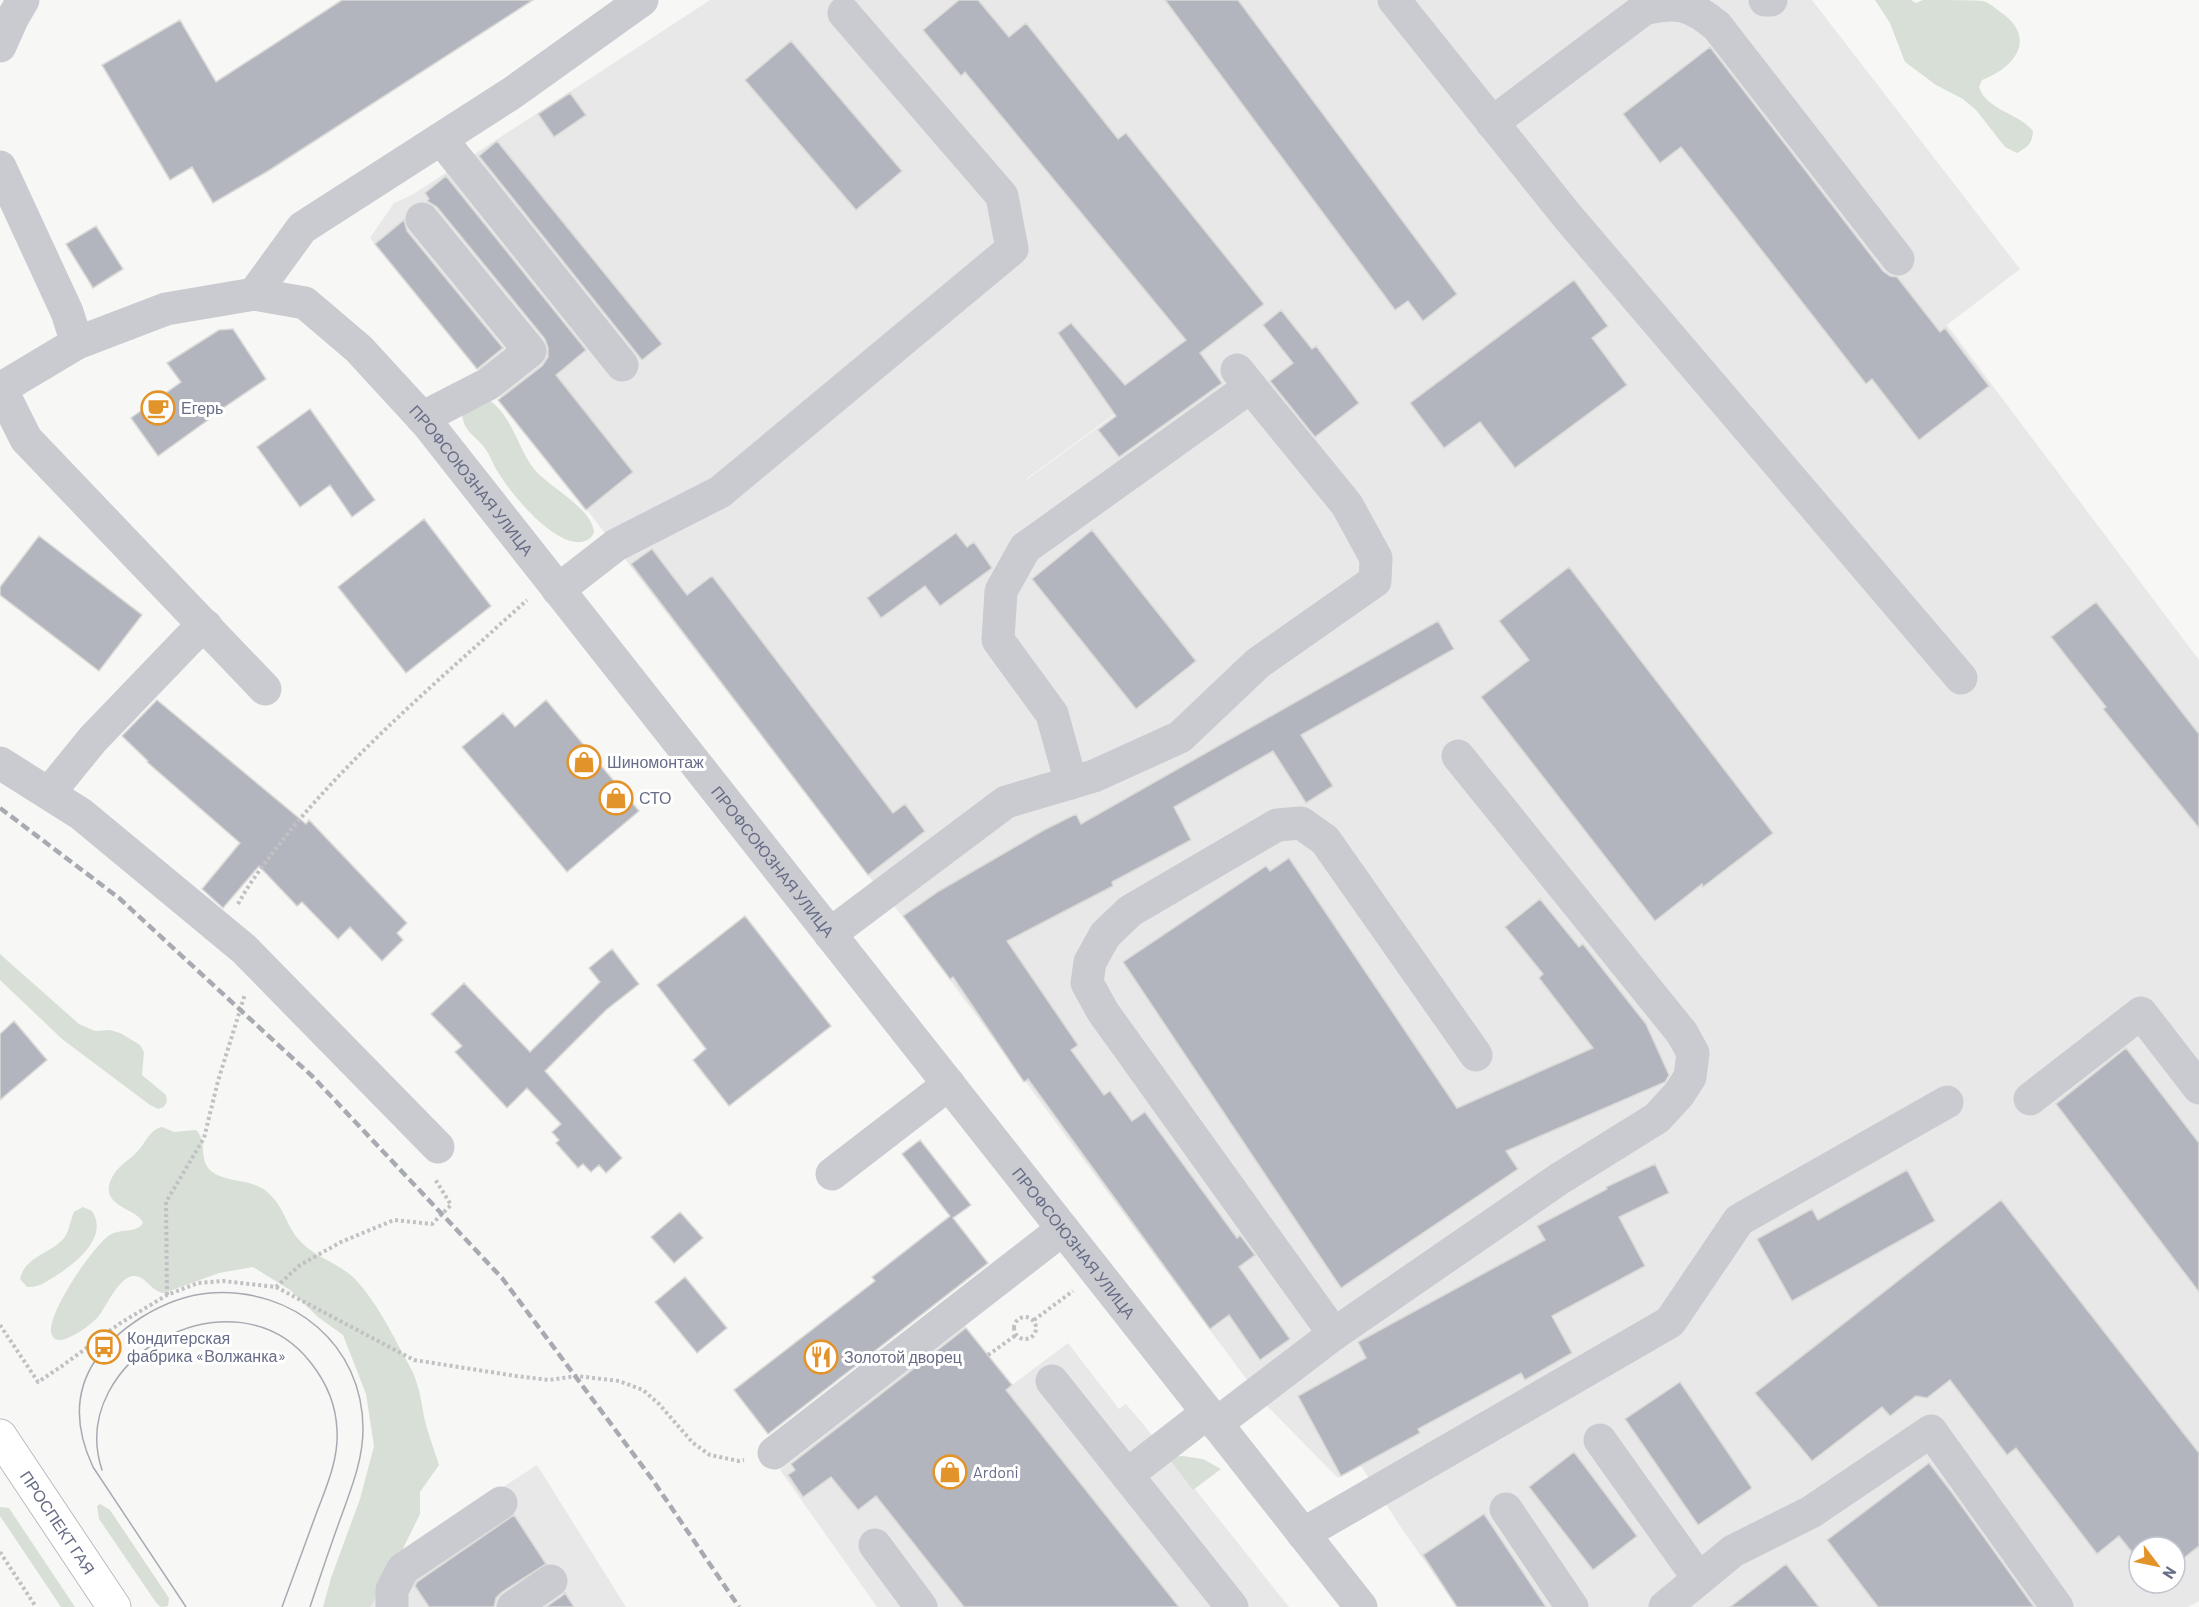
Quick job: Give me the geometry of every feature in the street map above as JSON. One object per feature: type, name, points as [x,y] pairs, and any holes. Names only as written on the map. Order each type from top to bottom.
[{"type":"main road","name":"ПРОСПЕКТ ГАЯ","points":[[0,1436],[114,1607]]},
{"type":"street","points":[[254,294],[302,228],[512,93],[642,0]]},
{"type":"street","points":[[1394,0],[1568,217],[1961,678]]},
{"type":"street","points":[[1765,0],[1771,0]]},
{"type":"street","points":[[1492,123],[1644,9],[1666,4],[1687,6],[1701,12],[1717,26],[1898,259]]},
{"type":"street","points":[[554,584],[616,545],[720,492],[1012,249],[1002,196],[844,13]]},
{"type":"street","points":[[441,139],[622,365]]},
{"type":"street","points":[[0,167],[68,312],[77,343]]},
{"type":"street","points":[[422,219],[530,351],[488,384],[422,418]]},
{"type":"street","name":"ПРОФСОЮЗНАЯ УЛИЦА","points":[[1,389],[77,343],[166,309],[254,294],[305,303],[359,349],[422,418],[1361,1607]]},
{"type":"street","points":[[830,934],[1006,802],[1071,783],[1094,776],[1180,736],[1258,663],[1375,581],[1376,558],[1347,505],[1244,379],[1024,548],[1001,591],[998,640],[1052,714],[1071,783]]},
{"type":"street","points":[[1,389],[10,433],[26,439],[265,689]]},
{"type":"street","points":[[49,793],[93,739],[190,638],[206,626]]},
{"type":"street","points":[[1127,1475],[1559,1179],[1657,1118],[1679,1094],[1690,1077],[1693,1053],[1682,1033],[1458,756]]},
{"type":"street","points":[[0,764],[81,814],[234,940],[438,1147]]},
{"type":"street","points":[[1334,1334],[1102,1012],[1087,982],[1090,962],[1105,935],[1130,911],[1277,825],[1301,823],[1325,840],[1476,1055]]},
{"type":"street","points":[[2030,1099],[2141,1014],[2199,1088]]},
{"type":"street","points":[[832,1174],[948,1084]]},
{"type":"street","points":[[1303,1534],[1670,1322],[1738,1220],[1947,1102]]},
{"type":"street","points":[[774,1453],[1062,1229]]},
{"type":"street","points":[[1052,1381],[1232,1607]]},
{"type":"street","points":[[1665,1607],[1733,1551],[1811,1512],[1931,1431],[2057,1607]]},
{"type":"street","points":[[1600,1440],[1699,1579]]},
{"type":"street","points":[[392,1607],[392,1590],[403,1569],[501,1503]]},
{"type":"street","points":[[1506,1509],[1572,1607]]},
{"type":"street","points":[[874,1545],[921,1607]]},
{"type":"street","points":[[513,1607],[551,1581]]},
{"type":"path","points":[[167,1295],[166,1202],[204,1138],[218,1081],[245,994],[234,940],[250,882],[333,780],[393,722],[554,584]]},
{"type":"path","points":[[276,1287],[300,1265],[341,1242],[394,1220],[432,1224],[451,1206],[434,1176],[438,1147]]},
{"type":"path","points":[[1034,1320],[1097,1273]]},
{"type":"path","points":[[0,1324],[38,1382],[119,1324],[167,1295],[198,1283],[223,1281],[276,1287],[414,1360],[549,1380],[577,1376],[619,1381],[644,1390],[693,1443],[710,1455],[739,1461],[774,1453]]},
{"type":"path","points":[[1026,1316],[1034,1320],[1036,1329],[1032,1337],[1023,1339],[1016,1335],[1013,1326],[1017,1318],[1026,1316]]},
{"type":"path","points":[[988,1355],[1016,1335]]},
{"type":"path","points":[[0,1552],[36,1607]]},
{"type":"shaded area","points":[[710,0],[1812,0],[2020,269],[1947,325],[2199,660],[2199,1601],[2188,1607],[1457,1607],[1361,1466],[1338,1478],[1265,1404],[903,917],[868,875],[501,398],[370,238],[394,203],[412,195]],"holes":[[[1241,322],[1215,342],[1026,480]]]},
{"type":"shaded area","points":[[1875,0],[1911,0],[1916,3],[1923,0],[1983,1],[2011,21],[2020,40],[2018,50],[2005,67],[1982,80],[1979,87],[1988,101],[2020,120],[2033,131],[2029,145],[2017,153],[2005,147],[1976,110],[1963,99],[1936,85],[1905,62],[1890,23]]},
{"type":"shaded area","points":[[489,400],[504,415],[534,469],[586,515],[594,532],[590,539],[576,542],[554,533],[520,502],[502,479],[488,453],[468,430],[463,419],[462,411]]},
{"type":"shaded area","points":[[0,954],[79,1024],[95,1031],[110,1030],[120,1033],[140,1045],[144,1052],[142,1075],[166,1095],[167,1101],[164,1107],[158,1109],[150,1105],[62,1039],[0,980]]},
{"type":"shaded area","points":[[162,1127],[174,1132],[196,1130],[202,1140],[205,1162],[211,1171],[225,1178],[253,1184],[266,1191],[282,1210],[292,1231],[302,1243],[349,1274],[362,1287],[382,1316],[414,1374],[439,1465],[420,1492],[420,1514],[391,1573],[370,1607],[323,1607],[331,1578],[360,1499],[374,1446],[366,1394],[343,1335],[318,1317],[290,1290],[253,1267],[219,1273],[164,1293],[156,1290],[142,1278],[133,1276],[123,1281],[98,1317],[86,1328],[61,1340],[52,1335],[51,1326],[62,1299],[93,1252],[110,1235],[136,1229],[143,1223],[112,1199],[109,1192],[110,1183],[118,1168],[137,1152],[151,1134]]},
{"type":"shaded area","points":[[83,1207],[92,1211],[96,1221],[96,1230],[88,1248],[73,1264],[57,1275],[39,1285],[27,1287],[20,1279],[27,1265],[64,1238],[74,1212]]},
{"type":"shaded area","points":[[964,1325],[1012,1385],[1068,1343],[1119,1409],[1126,1404],[1143,1424],[1289,1607],[877,1607],[780,1470]]},
{"type":"shaded area","points":[[1183,1456],[1203,1459],[1221,1469],[1193,1490],[1168,1457]]},
{"type":"shaded area","points":[[537,1465],[626,1607],[353,1607],[347,1588]]},
{"type":"shaded area","points":[[100,1504],[110,1510],[169,1598],[168,1606],[161,1607],[157,1604],[99,1519],[97,1506]]},
{"type":"shaded area","points":[[0,1507],[9,1508],[75,1607],[61,1607],[0,1516]]},
{"type":"building","points":[[342,0],[533,0],[268,171],[213,203],[192,167],[170,180],[102,65],[180,20],[216,82]]},
{"type":"building","points":[[959,0],[978,0],[1009,37],[1026,23],[1118,139],[1126,133],[1264,304],[1200,353],[1222,383],[1119,457],[1098,430],[1116,416],[1058,333],[1071,323],[1125,385],[1186,340],[965,72],[961,76],[923,30]]},
{"type":"building","points":[[1165,0],[1238,0],[1457,294],[1423,321],[1408,301],[1395,310]]},
{"type":"building","points":[[791,41],[902,171],[856,210],[745,80]]},
{"type":"building","points":[[1710,47],[1883,271],[1890,276],[1897,277],[1940,332],[1945,328],[1989,386],[1919,440],[1872,379],[1866,384],[1681,147],[1660,163],[1623,114]]},
{"type":"building","points":[[570,93],[586,115],[554,137],[538,114]]},
{"type":"building","points":[[497,141],[662,344],[642,360],[479,156]]},
{"type":"building","points":[[446,176],[586,350],[556,375],[633,472],[586,510],[498,400],[542,366],[548,357],[548,348],[545,339],[437,207],[427,201],[429,199],[425,193]]},
{"type":"building","points":[[404,220],[407,231],[503,348],[477,369],[375,244]]},
{"type":"building","points":[[96,226],[123,269],[93,288],[66,244]]},
{"type":"building","points":[[1574,280],[1608,326],[1592,338],[1627,385],[1515,468],[1480,422],[1444,448],[1410,403]]},
{"type":"building","points":[[1281,310],[1312,349],[1316,346],[1359,403],[1315,437],[1270,381],[1293,363],[1263,325]]},
{"type":"building","points":[[233,329],[266,379],[158,456],[131,418],[181,382],[167,363],[219,330]]},
{"type":"building","points":[[310,409],[375,500],[352,517],[330,485],[300,507],[257,447]]},
{"type":"building","points":[[424,519],[491,606],[406,673],[338,587]]},
{"type":"building","points":[[1092,530],[1196,661],[1136,709],[1032,579]]},
{"type":"building","points":[[956,533],[967,547],[974,542],[992,568],[940,606],[925,586],[881,618],[867,598]]},
{"type":"building","points":[[39,536],[142,615],[99,671],[0,595],[0,587]]},
{"type":"building","points":[[652,549],[687,595],[712,576],[893,813],[905,804],[925,831],[868,875],[631,564]]},
{"type":"building","points":[[1569,567],[1773,833],[1655,921],[1481,697],[1529,660],[1499,621]]},
{"type":"building","points":[[2096,602],[2199,734],[2199,828],[2103,709],[2106,707],[2051,637]]},
{"type":"building","points":[[1438,621],[1454,649],[1301,735],[1333,786],[1306,803],[1273,751],[1174,807],[1191,840],[1112,882],[1113,886],[1007,941],[1078,1045],[1071,1050],[1104,1095],[1110,1091],[1132,1121],[1145,1112],[1237,1238],[1240,1235],[1255,1255],[1239,1267],[1290,1339],[1260,1360],[1229,1315],[1210,1329],[1028,1079],[1024,1082],[953,977],[950,979],[903,916],[939,891],[1044,830],[1076,814],[1081,824]]},
{"type":"building","points":[[157,700],[306,824],[309,820],[407,923],[397,933],[403,940],[382,961],[350,927],[338,939],[302,902],[297,906],[259,866],[223,908],[202,889],[240,843],[147,762],[122,736]]},
{"type":"building","points":[[546,700],[639,811],[567,872],[462,747],[503,713],[515,727]]},
{"type":"building","points":[[1289,858],[1457,1108],[1593,1048],[1539,978],[1543,974],[1505,927],[1540,899],[1579,947],[1583,944],[1646,1024],[1669,1075],[1665,1082],[1506,1151],[1518,1169],[1341,1288],[1123,962],[1266,866],[1270,871]]},
{"type":"building","points":[[745,916],[831,1026],[729,1106],[693,1060],[706,1049],[657,985]]},
{"type":"building","points":[[612,949],[639,984],[606,1010],[545,1071],[622,1158],[606,1173],[599,1165],[591,1172],[583,1164],[578,1168],[556,1143],[559,1140],[552,1132],[561,1124],[527,1088],[507,1108],[455,1052],[462,1046],[431,1014],[464,983],[530,1052],[600,982],[589,968]]},
{"type":"building","points":[[14,1021],[47,1060],[0,1100],[0,1034]]},
{"type":"building","points":[[2126,1048],[2199,1143],[2199,1292],[2056,1104]]},
{"type":"building","points":[[920,1140],[971,1205],[953,1218],[988,1263],[768,1434],[734,1390],[875,1281],[872,1277],[950,1216],[902,1154]]},
{"type":"building","points":[[1655,1164],[1669,1193],[1619,1217],[1645,1266],[1552,1316],[1572,1353],[1525,1380],[1521,1373],[1418,1429],[1420,1433],[1341,1476],[1298,1396],[1366,1358],[1358,1342],[1545,1240],[1537,1226],[1607,1189],[1606,1187]]},
{"type":"building","points":[[1907,1170],[1935,1221],[1792,1301],[1757,1239],[1812,1209],[1818,1220]]},
{"type":"building","points":[[2001,1200],[2199,1453],[2199,1546],[2187,1556],[2187,1535],[2127,1535],[2127,1546],[2119,1536],[2097,1554],[2016,1448],[2007,1455],[1950,1380],[1927,1398],[1916,1396],[1890,1416],[1882,1407],[1812,1461],[1755,1393]]},
{"type":"building","points":[[680,1212],[703,1238],[674,1263],[651,1237]]},
{"type":"building","points":[[685,1277],[727,1328],[697,1353],[655,1302]]},
{"type":"building","name":"Ardoni","points":[[966,1328],[1012,1385],[1006,1390],[1179,1607],[964,1607],[876,1496],[858,1510],[831,1477],[803,1497],[788,1475],[795,1470],[791,1464]]},
{"type":"building","points":[[1680,1382],[1752,1488],[1698,1525],[1625,1419]]},
{"type":"building","points":[[1574,1452],[1637,1536],[1593,1570],[1529,1487]]},
{"type":"building","points":[[1929,1463],[2034,1607],[1878,1607],[1827,1540]]},
{"type":"building","points":[[1484,1514],[1546,1607],[1457,1607],[1423,1555]]},
{"type":"building","points":[[514,1515],[546,1564],[502,1592],[496,1598],[494,1607],[429,1607],[415,1586],[417,1582]]},
{"type":"building","points":[[1786,1564],[1819,1607],[1730,1607]]},
{"type":"building","points":[[565,1593],[574,1607],[546,1607],[562,1596]]},
{"type":"tram line","points":[[186,1607],[93,1467],[84,1444],[80,1422],[80,1401],[84,1382],[93,1364],[122,1331],[166,1304],[210,1293],[240,1294],[269,1300],[295,1311],[318,1327],[336,1347],[351,1371],[360,1399],[363,1429],[359,1463],[310,1607]]},
{"type":"tram line","points":[[102,1470],[97,1429],[108,1392],[132,1361],[164,1338],[202,1324],[242,1323],[279,1335],[311,1363],[321,1378],[332,1403],[337,1430],[336,1452],[330,1475],[282,1607]]},
{"type":"railway","points":[[0,808],[119,898],[313,1077],[502,1278],[652,1479],[739,1607]]},
{"type":"place","name":"Егерь","points":[[158,408]]},
{"type":"place","name":"Шиномонтаж","points":[[584,762]]},
{"type":"place","name":"СТО","points":[[616,798]]},
{"type":"place","name":"Кондитерская фабрика «Волжанка»","points":[[104,1347]]},
{"type":"place","name":"Золотой дворец","points":[[821,1357]]},
{"type":"place","name":"Ardoni","points":[[950,1472]]}]
